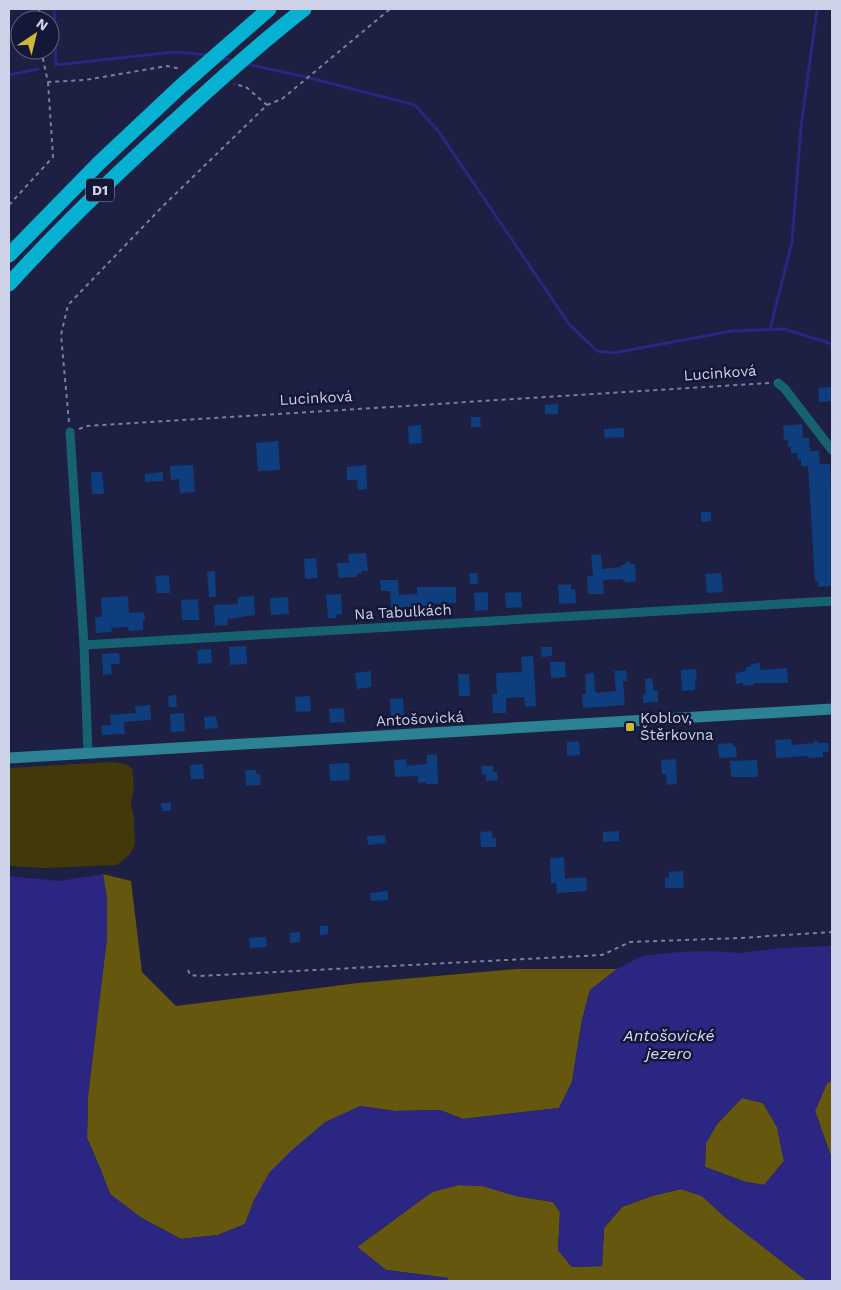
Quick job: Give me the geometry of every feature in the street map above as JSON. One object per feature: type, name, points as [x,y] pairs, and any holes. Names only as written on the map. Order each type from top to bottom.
[{"type":"highway","name":"D1","points":[[9,284],[70,219],[196,101],[304,9]]},
{"type":"highway","name":"D1","points":[[9,255],[98,163],[267,10]]},
{"type":"street","points":[[778,383],[785,389],[832,450]]},
{"type":"street","points":[[70,432],[84,645],[88,754]]},
{"type":"street","name":"Na Tabulkách","points":[[84,645],[832,601]]},
{"type":"street","name":"Antošovická","points":[[9,758],[832,709]]},
{"type":"path","points":[[70,432],[61,334],[68,305],[162,207],[267,105],[282,99],[390,9]]},
{"type":"path","points":[[9,204],[52,157],[48,82],[43,60]]},
{"type":"path","points":[[48,82],[85,80],[167,66],[188,70]]},
{"type":"path","points":[[230,83],[246,87],[267,105]]},
{"type":"path","name":"Lucinková","points":[[70,432],[87,426],[124,423],[778,383]]},
{"type":"path","points":[[188,970],[190,975],[199,976],[602,955],[630,942],[832,932]]},
{"type":"shaded area","points":[[112,762],[126,764],[132,768],[134,786],[131,803],[135,845],[130,854],[117,865],[46,868],[9,866],[9,768]]},
{"type":"shaded area","points":[[103,874],[131,881],[142,972],[176,1006],[358,983],[517,969],[617,969],[590,990],[582,1020],[572,1082],[559,1108],[463,1119],[440,1110],[395,1111],[360,1106],[254,1200],[245,1224],[218,1235],[181,1239],[140,1217],[110,1194],[87,1138],[88,1096],[107,937],[107,900]]},
{"type":"shaded area","points":[[832,1081],[832,1159],[815,1111],[827,1083]]},
{"type":"shaded area","points":[[742,1098],[763,1103],[777,1127],[784,1161],[764,1185],[746,1182],[705,1167],[706,1143],[717,1124]]},
{"type":"shaded area","points":[[458,1185],[483,1186],[516,1196],[553,1202],[560,1212],[558,1250],[572,1267],[602,1266],[604,1228],[622,1207],[652,1196],[681,1189],[702,1196],[726,1218],[807,1281],[448,1281],[448,1278],[386,1270],[357,1247],[432,1192]]},
{"type":"water","name":"Antošovické jezero","points":[[103,874],[107,900],[107,937],[88,1096],[87,1138],[110,1194],[140,1217],[181,1239],[218,1235],[245,1224],[254,1200],[269,1173],[325,1122],[360,1106],[395,1111],[440,1110],[463,1119],[559,1108],[572,1082],[582,1020],[590,990],[617,969],[642,956],[707,951],[741,953],[780,948],[832,946],[832,1081],[827,1083],[815,1111],[832,1159],[832,1281],[807,1281],[726,1218],[702,1196],[681,1189],[652,1196],[622,1207],[604,1228],[602,1266],[572,1267],[558,1250],[560,1212],[553,1202],[516,1196],[483,1186],[458,1185],[432,1192],[357,1247],[386,1270],[448,1278],[448,1281],[9,1281],[9,876],[59,881]],"holes":[[[742,1098],[763,1103],[777,1127],[784,1161],[764,1185],[746,1182],[705,1167],[706,1143],[717,1124]]]},
{"type":"building","points":[[832,387],[832,401],[819,402],[818,388]]},
{"type":"building","points":[[558,404],[558,414],[545,414],[545,405]]},
{"type":"building","points":[[471,417],[480,417],[481,427],[471,427]]},
{"type":"building","points":[[802,424],[803,438],[809,438],[810,451],[819,451],[820,464],[830,464],[832,586],[818,587],[818,581],[815,581],[808,466],[801,466],[801,459],[798,460],[797,453],[791,453],[791,447],[788,447],[788,440],[784,440],[783,426]]},
{"type":"building","points":[[421,425],[422,443],[409,444],[408,426]]},
{"type":"building","points":[[624,428],[624,437],[605,438],[604,429]]},
{"type":"building","points":[[278,441],[280,470],[258,471],[256,443]]},
{"type":"building","points":[[193,465],[195,492],[180,493],[179,479],[171,480],[170,466]]},
{"type":"building","points":[[366,465],[367,489],[358,490],[357,480],[347,480],[347,467]]},
{"type":"building","points":[[91,472],[102,472],[104,494],[92,494]]},
{"type":"building","points":[[163,472],[163,481],[145,482],[145,474]]},
{"type":"building","points":[[701,512],[711,512],[711,521],[701,522]]},
{"type":"building","points":[[366,553],[368,571],[361,571],[361,574],[357,574],[357,577],[339,578],[337,563],[349,563],[348,554]]},
{"type":"building","points":[[601,554],[602,569],[621,567],[621,565],[628,561],[631,564],[635,564],[636,581],[626,583],[622,579],[603,580],[604,594],[588,594],[587,576],[593,576],[591,555]]},
{"type":"building","points":[[316,558],[318,578],[305,579],[304,559]]},
{"type":"building","points":[[215,571],[216,597],[209,597],[207,572]]},
{"type":"building","points":[[469,573],[477,573],[478,584],[470,584]]},
{"type":"building","points":[[721,573],[723,592],[707,593],[705,574]]},
{"type":"building","points":[[169,575],[170,593],[157,593],[155,576]]},
{"type":"building","points":[[380,580],[398,580],[399,595],[417,594],[417,587],[456,587],[456,603],[433,604],[434,609],[406,610],[406,614],[400,615],[400,618],[392,619],[390,591],[381,591]]},
{"type":"building","points":[[571,584],[571,589],[575,589],[576,603],[559,604],[558,585]]},
{"type":"building","points":[[488,592],[488,610],[475,611],[474,593]]},
{"type":"building","points":[[521,592],[522,607],[506,608],[505,593]]},
{"type":"building","points":[[341,594],[342,614],[336,615],[336,618],[328,618],[326,595]]},
{"type":"building","points":[[128,596],[129,613],[144,612],[143,630],[129,631],[128,627],[111,628],[112,632],[96,633],[95,617],[102,617],[101,598]]},
{"type":"building","points":[[254,596],[255,615],[227,619],[228,625],[215,626],[214,605],[238,604],[238,597]]},
{"type":"building","points":[[288,597],[289,614],[271,615],[270,598]]},
{"type":"building","points":[[198,599],[199,620],[182,620],[181,600]]},
{"type":"building","points":[[246,646],[247,664],[230,665],[229,647]]},
{"type":"building","points":[[541,647],[552,647],[552,656],[542,657]]},
{"type":"building","points":[[211,649],[212,663],[198,664],[197,650]]},
{"type":"building","points":[[119,653],[120,664],[111,664],[112,674],[103,675],[102,654]]},
{"type":"building","points":[[533,656],[536,706],[525,707],[524,697],[506,698],[506,713],[493,713],[492,694],[497,694],[496,673],[522,672],[521,657]]},
{"type":"building","points":[[550,662],[565,662],[566,677],[551,678]]},
{"type":"building","points":[[760,663],[760,670],[787,668],[788,683],[753,683],[753,685],[743,686],[743,683],[736,684],[735,673],[746,671],[746,667],[751,666],[751,664]]},
{"type":"building","points":[[696,669],[697,681],[695,681],[695,690],[682,691],[681,670]]},
{"type":"building","points":[[626,670],[627,681],[623,681],[625,705],[583,708],[582,694],[586,694],[585,674],[594,673],[596,693],[616,691],[614,671]]},
{"type":"building","points":[[371,671],[371,687],[357,689],[355,673]]},
{"type":"building","points":[[458,674],[469,674],[470,696],[459,696]]},
{"type":"building","points":[[652,678],[654,691],[657,690],[658,693],[658,702],[643,703],[643,694],[646,694],[645,679]]},
{"type":"building","points":[[176,695],[177,707],[169,707],[168,696]]},
{"type":"building","points":[[310,696],[311,711],[296,712],[295,697]]},
{"type":"building","points":[[403,698],[404,716],[391,717],[390,699]]},
{"type":"building","points":[[150,705],[151,720],[124,722],[125,734],[102,735],[101,726],[111,725],[110,715],[136,713],[135,706]]},
{"type":"building","points":[[344,708],[345,722],[330,723],[329,709]]},
{"type":"building","points":[[184,713],[185,731],[171,732],[170,714]]},
{"type":"building","points":[[216,716],[218,728],[205,729],[204,717]]},
{"type":"building","points":[[791,739],[792,745],[813,743],[816,740],[819,743],[828,743],[829,752],[823,752],[823,757],[776,758],[775,740]]},
{"type":"building","points":[[579,741],[580,755],[567,756],[567,742]]},
{"type":"building","points":[[733,743],[733,746],[736,746],[737,757],[719,758],[718,744]]},
{"type":"building","points":[[437,754],[438,784],[418,783],[418,776],[395,777],[394,760],[406,759],[407,766],[427,764],[427,755]]},
{"type":"building","points":[[676,759],[677,784],[667,785],[666,774],[662,774],[661,760]]},
{"type":"building","points":[[757,760],[758,777],[731,777],[730,761]]},
{"type":"building","points":[[349,763],[350,780],[330,781],[329,764]]},
{"type":"building","points":[[203,764],[204,779],[191,779],[190,765]]},
{"type":"building","points":[[481,766],[493,766],[493,772],[497,772],[498,780],[486,781],[486,774],[482,775]]},
{"type":"building","points":[[245,770],[256,770],[256,774],[260,774],[261,785],[246,786]]},
{"type":"building","points":[[161,803],[171,803],[171,811],[162,811]]},
{"type":"building","points":[[492,831],[492,838],[496,838],[496,847],[481,847],[480,832]]},
{"type":"building","points":[[619,831],[619,841],[603,842],[603,832]]},
{"type":"building","points":[[385,835],[386,843],[368,845],[367,836]]},
{"type":"building","points":[[564,857],[565,879],[586,877],[587,891],[557,893],[556,883],[551,884],[550,861],[551,858]]},
{"type":"building","points":[[683,871],[684,888],[665,888],[665,878],[669,877],[669,872]]},
{"type":"building","points":[[388,891],[388,900],[371,901],[370,893]]},
{"type":"building","points":[[320,926],[328,926],[328,934],[320,935]]},
{"type":"building","points":[[300,932],[300,942],[290,943],[290,933]]},
{"type":"building","points":[[266,937],[267,947],[250,948],[249,938]]},
{"type":"waterway","points":[[54,9],[56,65],[174,52],[208,55]]},
{"type":"waterway","points":[[770,329],[792,242],[801,127],[817,9]]},
{"type":"waterway","points":[[222,58],[235,61]]},
{"type":"waterway","points":[[246,64],[306,77],[415,105],[439,132],[569,324],[597,351],[613,353],[732,331],[784,329],[832,344]]},
{"type":"waterway","points":[[9,75],[38,69]]},
{"type":"place","name":"Koblov, Štěrkovna","points":[[630,727]]}]
